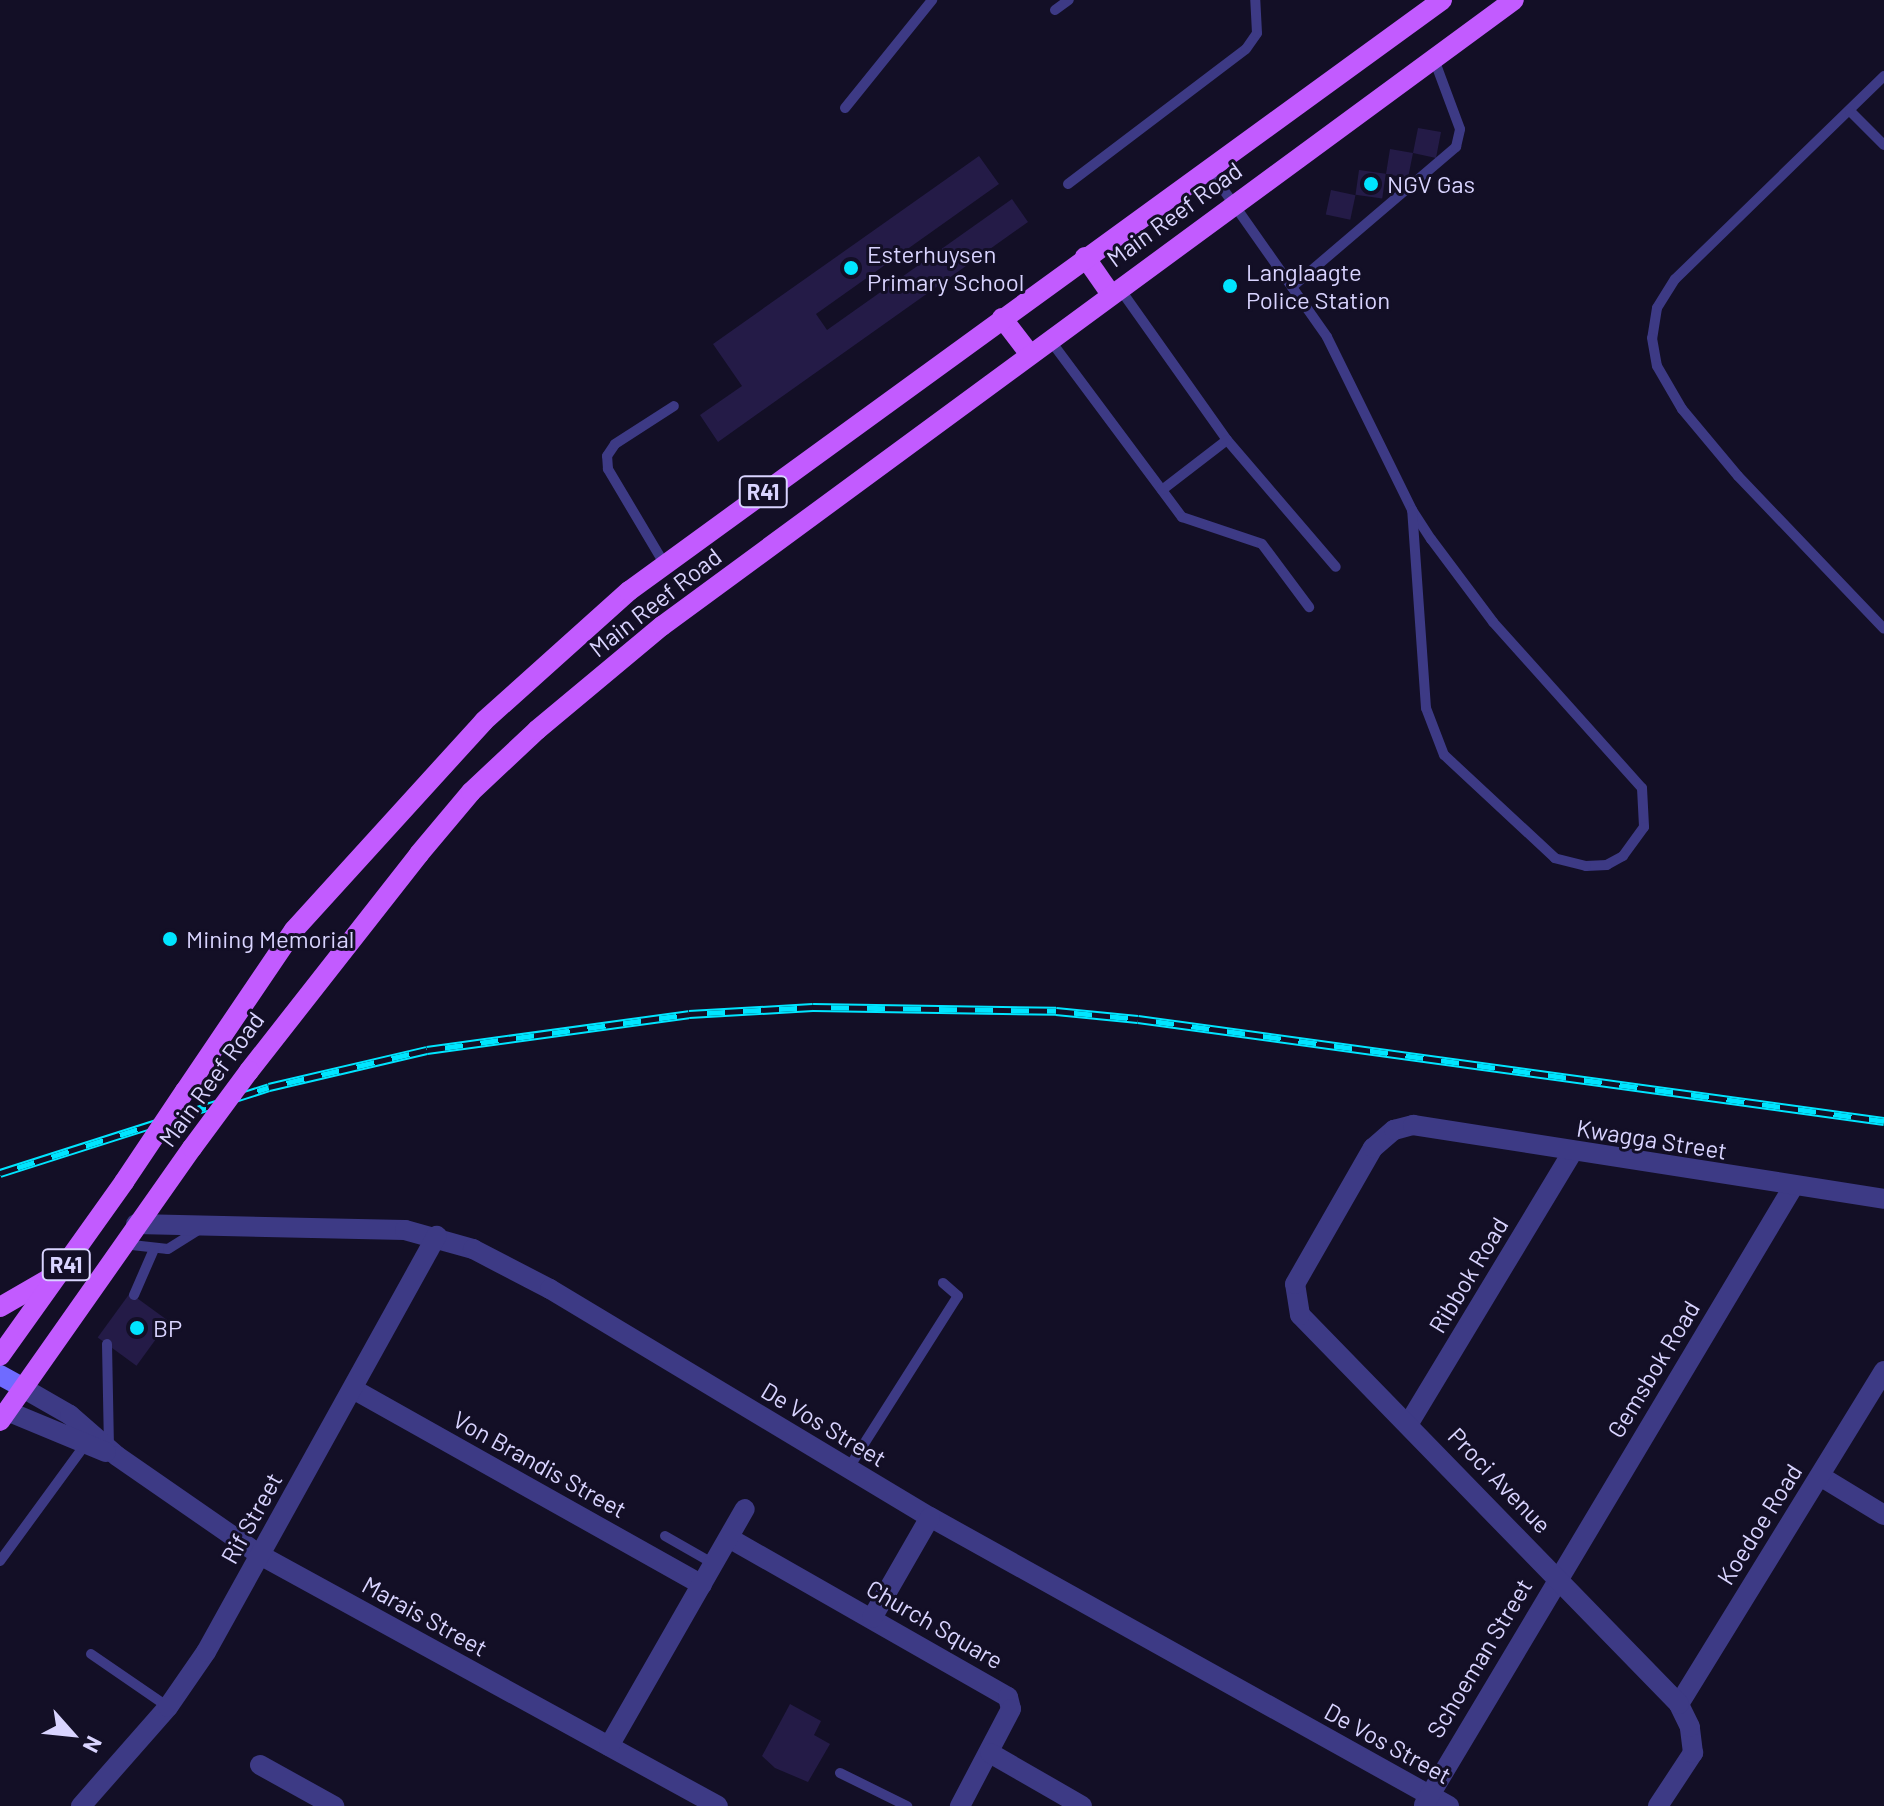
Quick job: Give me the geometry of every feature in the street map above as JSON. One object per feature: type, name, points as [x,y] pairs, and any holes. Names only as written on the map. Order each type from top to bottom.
[{"type":"main road","name":"Main Reef Road","points":[[0,1356],[124,1182],[294,930],[484,721],[665,565],[1208,167],[1442,0]]},
{"type":"main road","name":"Main Reef Road","points":[[2,1413],[249,1071],[471,792],[537,730],[662,626],[1233,202],[1514,0]]},
{"type":"main road","points":[[1085,257],[1114,290]]},
{"type":"main road","points":[[1002,318],[1029,353]]},
{"type":"main road","points":[[0,1307],[63,1269]]},
{"type":"main road","points":[[0,1375],[23,1388]]},
{"type":"street","name":"Kwagga Street","points":[[1303,1263],[1373,1148],[1394,1130],[1413,1125],[1572,1153],[1884,1199]]},
{"type":"street","name":"Ribbok Road","points":[[1409,1423],[1572,1153]]},
{"type":"street","name":"Gemsbok Road","points":[[1557,1577],[1793,1187]]},
{"type":"street","name":"De Vos Street","points":[[136,1224],[383,1229],[437,1236],[528,1276],[930,1517],[1426,1801],[1449,1806]]},
{"type":"street","name":"Rif Street","points":[[81,1806],[168,1707],[206,1652],[437,1236]]},
{"type":"street","name":"Proci Avenue","points":[[1303,1263],[1295,1284],[1300,1315],[1409,1423],[1679,1704],[1694,1741],[1689,1765],[1658,1806]]},
{"type":"street","name":"Koedoe Road","points":[[1679,1704],[1884,1371]]},
{"type":"street","name":"Marais Street","points":[[23,1388],[70,1415],[111,1453],[260,1555],[718,1806]]},
{"type":"street","name":"Von Brandis Street","points":[[353,1389],[702,1585]]},
{"type":"street","name":"Marais Street","points":[[2,1413],[111,1453]]},
{"type":"street","points":[[1820,1476],[1884,1515]]},
{"type":"street","points":[[609,1746],[745,1509]]},
{"type":"street","points":[[872,1618],[930,1517]]},
{"type":"street","name":"Church Square","points":[[729,1538],[1008,1697],[1011,1709],[960,1806]]},
{"type":"street","name":"Schoeman Street","points":[[1426,1801],[1557,1577]]},
{"type":"street","points":[[990,1753],[1082,1806]]},
{"type":"street","points":[[260,1765],[334,1806]]},
{"type":"lane","points":[[845,108],[932,0]]},
{"type":"lane","points":[[1055,10],[1069,0]]},
{"type":"lane","points":[[1068,184],[1246,49],[1257,33],[1255,0]]},
{"type":"lane","points":[[1292,287],[1456,147],[1460,129],[1434,59]]},
{"type":"lane","points":[[1884,76],[1675,279],[1657,308],[1652,338],[1657,366],[1682,409],[1738,476],[1884,629]]},
{"type":"lane","points":[[1850,111],[1884,145]]},
{"type":"lane","points":[[1208,167],[1327,337],[1412,510],[1493,622],[1642,788],[1644,827],[1623,856],[1607,865],[1586,866],[1555,858],[1444,755],[1426,708],[1412,510]]},
{"type":"lane","points":[[1114,290],[1227,440],[1336,567]]},
{"type":"lane","points":[[1049,338],[1190,523],[1262,544],[1309,607]]},
{"type":"lane","points":[[665,565],[608,469],[607,456],[615,444],[674,406]]},
{"type":"lane","points":[[1162,490],[1227,440]]},
{"type":"lane","points":[[123,1244],[154,1249],[178,1246],[204,1226]]},
{"type":"lane","points":[[134,1295],[154,1249]]},
{"type":"lane","points":[[848,1469],[958,1296],[943,1283]]},
{"type":"lane","points":[[107,1344],[111,1453]]},
{"type":"lane","points":[[0,1561],[85,1445]]},
{"type":"lane","points":[[665,1536],[714,1564]]},
{"type":"lane","points":[[91,1654],[168,1707]]},
{"type":"lane","points":[[840,1773],[907,1806]]},
{"type":"building","name":"NGV Gas","points":[[1418,128],[1441,132],[1436,158],[1413,153]]},
{"type":"building","name":"NGV Gas","points":[[1390,149],[1413,153],[1408,178],[1386,174]]},
{"type":"building","name":"Esterhuysen Primary School","points":[[979,156],[999,184],[816,314],[827,330],[1012,199],[1028,222],[718,442],[700,415],[742,386],[713,344]]},
{"type":"building","name":"NGV Gas","points":[[1359,170],[1386,174],[1382,199],[1356,195]]},
{"type":"building","name":"NGV Gas","points":[[1331,190],[1355,195],[1350,220],[1326,214]]},
{"type":"building","points":[[130,1293],[169,1321],[137,1366],[98,1337]]},
{"type":"building","points":[[790,1704],[821,1721],[814,1735],[830,1744],[808,1782],[775,1768],[762,1756]]},
{"type":"railway","points":[[0,1173],[269,1087],[427,1050],[689,1014],[813,1007],[1056,1011],[1138,1019],[1884,1121]]},
{"type":"place","name":"NGV Gas","points":[[1371,184]]},
{"type":"place","name":"Esterhuysen Primary School","points":[[851,268]]},
{"type":"place","name":"Langlaagte Police Station","points":[[1230,286]]},
{"type":"place","name":"Mining Memorial","points":[[170,939]]},
{"type":"place","name":"BP","points":[[137,1328]]}]
